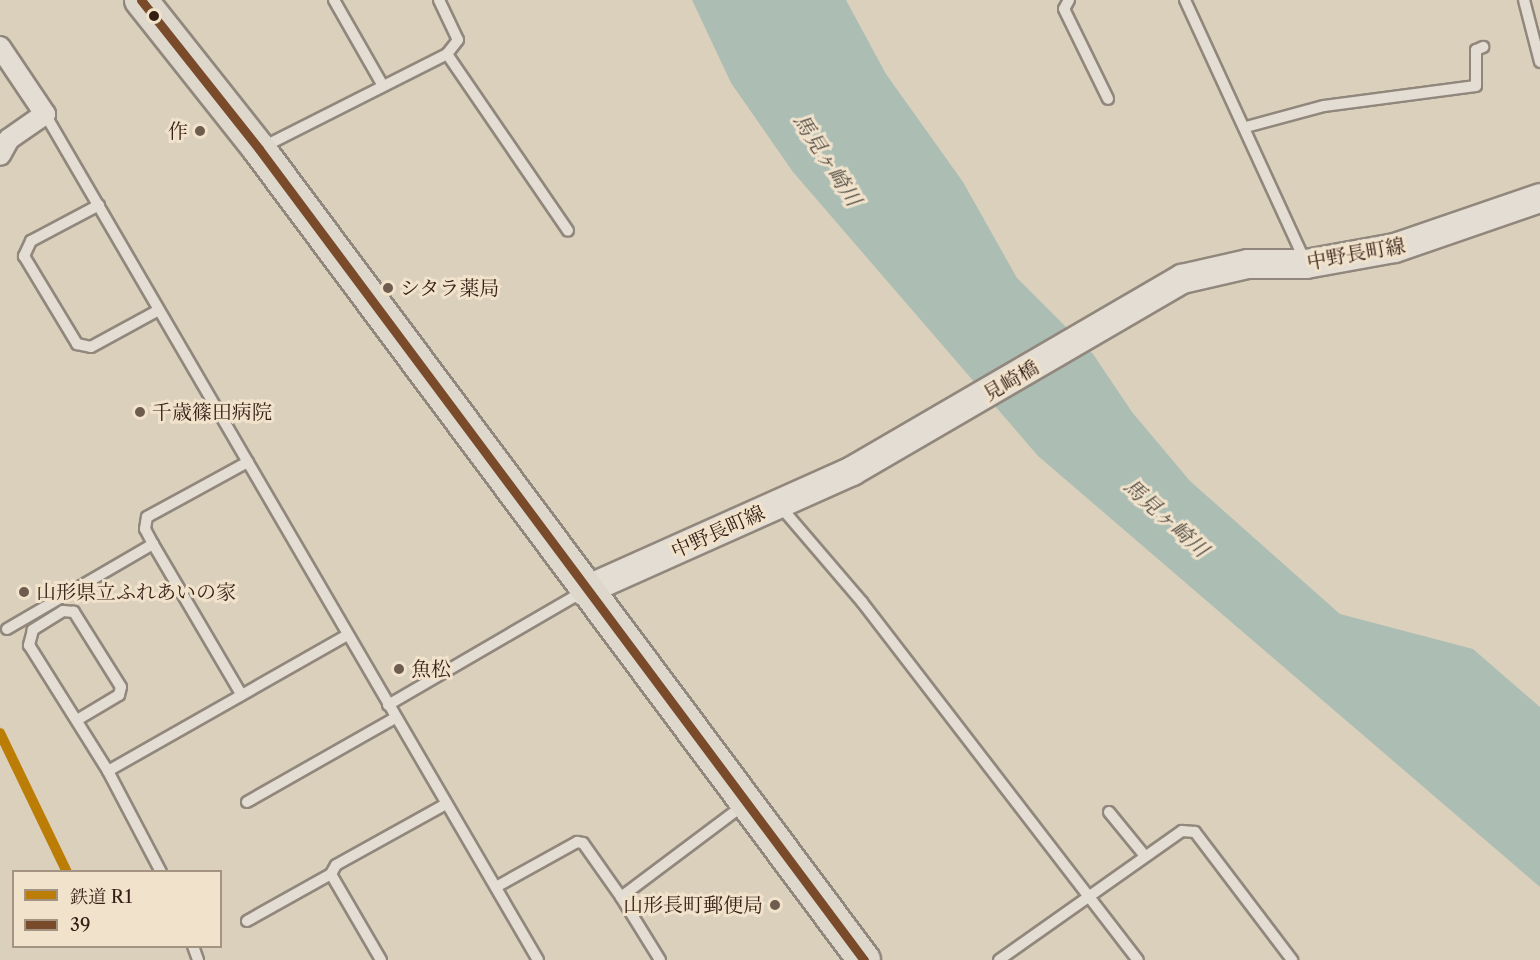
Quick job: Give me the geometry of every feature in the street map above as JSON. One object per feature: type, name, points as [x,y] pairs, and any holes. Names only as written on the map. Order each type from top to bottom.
[{"type":"main road","points":[[141,0],[259,149],[584,591],[864,960]]},
{"type":"main road","name":"中野長町線","points":[[1170,288],[1203,271],[1248,264],[1306,264],[1449,233],[1540,198]]},
{"type":"main road","name":"見崎橋","points":[[852,471],[1170,288]]},
{"type":"main road","name":"中野長町線","points":[[584,591],[852,471]]},
{"type":"street","points":[[0,47],[45,114],[9,139],[0,155]]},
{"type":"lane","points":[[334,0],[383,86]]},
{"type":"lane","points":[[259,149],[447,54],[458,40],[439,0]]},
{"type":"lane","points":[[1069,0],[1064,9],[1108,99]]},
{"type":"lane","points":[[1185,0],[1246,128],[1306,264]]},
{"type":"lane","points":[[1524,0],[1540,62]]},
{"type":"lane","points":[[1246,128],[1324,106],[1476,86],[1476,50],[1483,47]]},
{"type":"lane","points":[[447,54],[568,231]]},
{"type":"lane","points":[[45,114],[248,462],[346,636],[538,960]]},
{"type":"lane","points":[[99,205],[30,241],[24,256],[77,344],[92,347],[159,310]]},
{"type":"lane","points":[[241,694],[145,529],[147,517],[248,462]]},
{"type":"lane","points":[[780,505],[862,602],[1138,960]]},
{"type":"lane","points":[[7,629],[153,544]]},
{"type":"lane","points":[[388,705],[584,591]]},
{"type":"lane","points":[[77,720],[119,695],[120,687],[74,612],[63,611],[33,630],[29,645],[108,771],[160,870]]},
{"type":"lane","points":[[108,771],[346,636]]},
{"type":"lane","points":[[247,802],[395,718]]},
{"type":"lane","points":[[247,921],[331,874],[336,865],[446,804]]},
{"type":"lane","points":[[621,897],[746,804]]},
{"type":"lane","points":[[1109,812],[1145,856]]},
{"type":"lane","points":[[999,960],[1182,831],[1195,832],[1292,960]]},
{"type":"lane","points":[[496,887],[577,842],[583,843],[621,897],[660,960]]},
{"type":"lane","points":[[331,874],[381,960]]},
{"type":"water","name":"馬見ヶ崎川","points":[[692,0],[846,0],[886,74],[963,182],[1017,278],[1093,354],[1132,412],[1190,481],[1340,614],[1473,649],[1540,707],[1540,887],[1038,456],[793,172],[731,83]]},
{"type":"rail line","name":"R1","points":[[0,733],[66,870]]},
{"type":"transit line","name":"39","points":[[141,0],[259,149],[864,960]]},
{"type":"place","name":"作","points":[[200,131]]},
{"type":"place","name":"シタラ薬局","points":[[388,288]]},
{"type":"place","name":"千歳篠田病院","points":[[140,412]]},
{"type":"place","name":"山形県立ふれあいの家","points":[[24,592]]},
{"type":"place","name":"魚松","points":[[399,669]]},
{"type":"place","name":"山形長町郵便局","points":[[775,905]]}]
